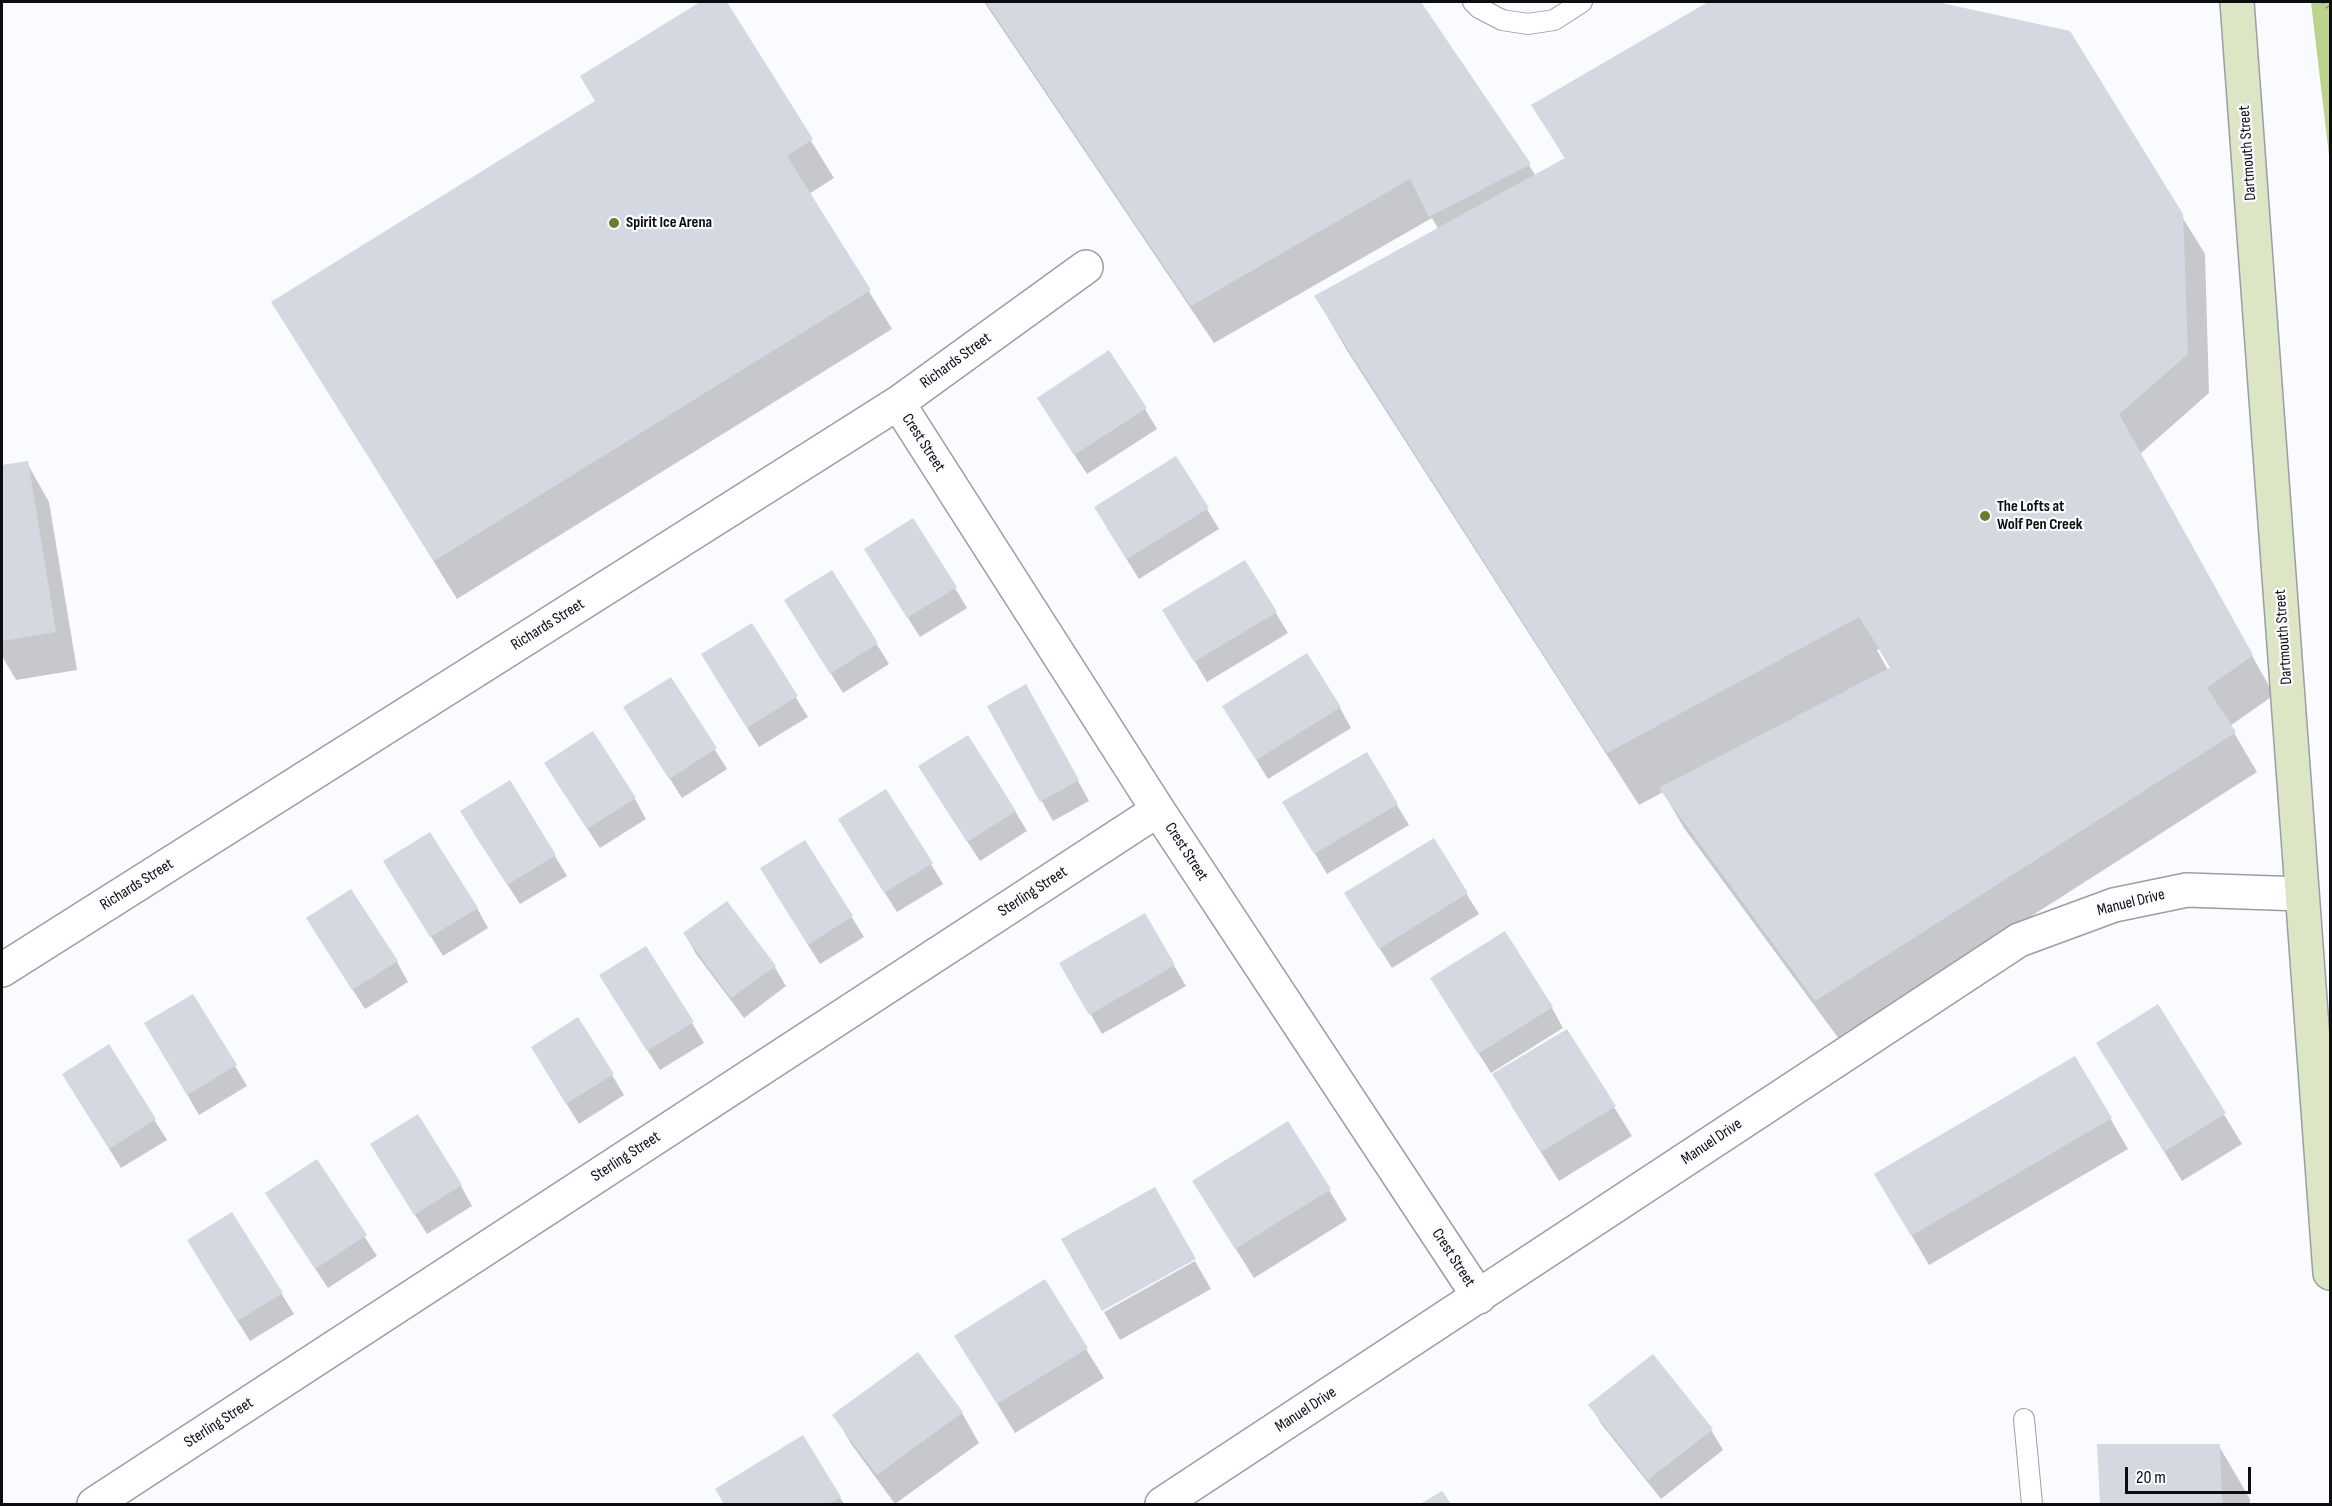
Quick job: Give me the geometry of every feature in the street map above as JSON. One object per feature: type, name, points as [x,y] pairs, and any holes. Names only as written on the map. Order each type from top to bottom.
[{"type":"street","name":"Dartmouth Street","points":[[2238,2],[2331,1273]]},
{"type":"street","name":"Richards Street","points":[[2,970],[898,403],[1086,267]]},
{"type":"street","name":"Crest Street","points":[[898,403],[1158,810],[1479,1297]]},
{"type":"street","name":"Sterling Street","points":[[94,1504],[1158,810]]},
{"type":"street","name":"Manuel Drive","points":[[1162,1504],[2019,940],[2114,905],[2187,890],[2302,894]]},
{"type":"lane","points":[[1473,2],[1479,8],[1502,20],[1528,24],[1554,20],[1582,2]]},
{"type":"lane","points":[[2024,1419],[2032,1504]]},
{"type":"path","points":[[2323,2],[2331,10]]},
{"type":"green space","points":[[2311,2],[2330,2],[2330,164]]},
{"type":"building","name":"Spirit Ice Arena","points":[[700,2],[727,2],[813,139],[787,156],[871,290],[434,561],[271,302],[595,101],[580,76]]},
{"type":"building","points":[[986,2],[1421,2],[1531,164],[1429,217],[1410,179],[1191,306]]},
{"type":"building","name":"The Lofts at Wolf Pen Creek","points":[[1708,2],[1937,2],[2070,31],[2183,214],[2188,354],[2119,414],[2253,655],[2207,688],[2236,732],[1815,1001],[1659,788],[1891,667],[1859,617],[1607,753],[1314,296],[1565,158],[1531,105]]},
{"type":"building","points":[[1109,350],[1147,408],[1074,455],[1037,398]]},
{"type":"building","points":[[1176,456],[1209,508],[1127,559],[1094,507]]},
{"type":"building","points":[[28,461],[56,632],[2,641],[2,465]]},
{"type":"building","points":[[913,518],[957,587],[907,618],[864,549]]},
{"type":"building","points":[[1245,560],[1277,612],[1194,662],[1162,610]]},
{"type":"building","points":[[832,570],[878,643],[830,674],[784,600]]},
{"type":"building","points":[[752,623],[798,696],[747,728],[701,654]]},
{"type":"building","points":[[1307,653],[1341,707],[1256,760],[1222,706]]},
{"type":"building","points":[[671,677],[717,748],[669,779],[623,707]]},
{"type":"building","points":[[1026,684],[1079,780],[1040,802],[987,706]]},
{"type":"building","points":[[593,731],[636,798],[587,829],[544,763]]},
{"type":"building","points":[[968,735],[1016,811],[967,842],[918,766]]},
{"type":"building","points":[[1367,752],[1398,804],[1314,854],[1282,802]]},
{"type":"building","points":[[510,780],[556,855],[507,885],[460,811]]},
{"type":"building","points":[[886,789],[933,863],[884,893],[838,819]]},
{"type":"building","points":[[430,832],[478,908],[430,937],[383,861]]},
{"type":"building","points":[[1434,838],[1468,893],[1379,949],[1344,893]]},
{"type":"building","points":[[805,840],[853,916],[808,945],[760,868]]},
{"type":"building","points":[[351,889],[398,961],[352,990],[306,918]]},
{"type":"building","points":[[727,901],[776,966],[731,998],[683,933]]},
{"type":"building","points":[[1145,913],[1175,965],[1089,1015],[1059,963]]},
{"type":"building","points":[[1505,931],[1553,1007],[1478,1054],[1430,978]]},
{"type":"building","points":[[646,946],[694,1022],[647,1051],[599,975]]},
{"type":"building","points":[[193,994],[237,1065],[187,1095],[144,1023]]},
{"type":"building","points":[[2158,1004],[2226,1113],[2164,1152],[2096,1043]]},
{"type":"building","points":[[578,1017],[614,1074],[566,1104],[531,1047]]},
{"type":"building","points":[[1567,1029],[1616,1106],[1541,1152],[1492,1074]]},
{"type":"building","points":[[109,1044],[156,1119],[109,1149],[62,1074]]},
{"type":"building","points":[[2075,1056],[2112,1118],[1911,1236],[1874,1174]]},
{"type":"building","points":[[418,1114],[462,1185],[414,1215],[370,1144]]},
{"type":"building","points":[[1288,1121],[1331,1189],[1235,1249],[1192,1181]]},
{"type":"building","points":[[317,1159],[367,1235],[315,1269],[265,1193]]},
{"type":"building","points":[[1155,1187],[1196,1259],[1102,1311],[1061,1239]]},
{"type":"building","points":[[232,1212],[283,1293],[237,1321],[187,1240]]},
{"type":"building","points":[[1045,1279],[1088,1348],[997,1404],[954,1336]]},
{"type":"building","points":[[918,1352],[963,1412],[877,1475],[832,1415]]},
{"type":"building","points":[[1653,1354],[1713,1429],[1648,1480],[1588,1405]]},
{"type":"building","points":[[803,1435],[841,1497],[829,1504],[724,1504],[715,1489]]},
{"type":"building","points":[[2097,1444],[2220,1444],[2222,1504],[2100,1504]]},
{"type":"building","points":[[1442,1491],[1451,1504],[1420,1504]]},
{"type":"place","name":"Spirit Ice Arena","points":[[614,223]]},
{"type":"place","name":"The Lofts at Wolf Pen Creek","points":[[1985,516]]}]
